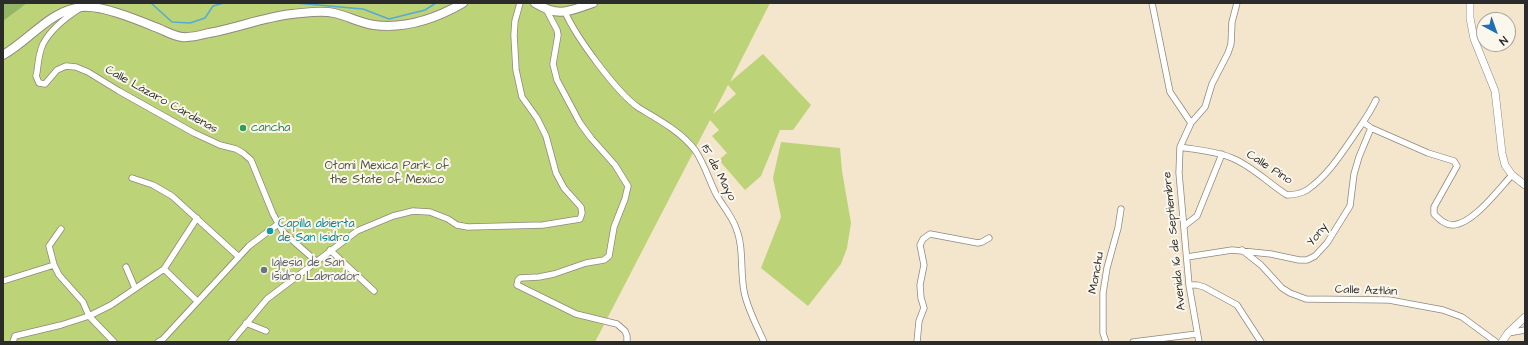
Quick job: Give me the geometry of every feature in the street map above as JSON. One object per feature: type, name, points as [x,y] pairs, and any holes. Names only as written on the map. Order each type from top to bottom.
[{"type":"main road","points":[[3,55],[62,11],[83,6],[125,16],[176,36],[185,37],[223,30],[273,17],[318,12],[332,12],[372,25],[391,27],[410,24],[431,18],[445,13],[463,3]]},
{"type":"main road","points":[[535,3],[546,9],[565,12],[593,3]]},
{"type":"street","points":[[231,342],[267,299],[330,250],[346,241],[357,231],[393,216],[413,211],[430,212],[439,214],[457,226],[468,227],[543,225],[578,220],[582,217],[581,207],[564,188],[556,173],[549,153],[548,142],[542,128],[522,97],[516,70],[514,35],[515,21],[520,3]]},
{"type":"street","points":[[1152,3],[1170,92],[1191,123]]},
{"type":"street","name":"Avenida 16 de Septiembre","points":[[1199,342],[1189,285],[1179,173],[1180,147],[1191,123],[1206,107],[1212,84],[1228,53],[1231,44],[1232,22],[1237,3]]},
{"type":"street","points":[[1470,3],[1471,28],[1479,53],[1495,91],[1502,153],[1505,165],[1512,175],[1525,185]]},
{"type":"street","name":"Calle Lázaro Cárdenas","points":[[83,6],[65,19],[43,45],[36,76],[39,83],[45,84],[57,70],[66,66],[76,66],[194,133],[220,145],[236,149],[243,153],[251,160],[278,224],[283,232],[316,261]]},
{"type":"street","points":[[546,9],[558,35],[553,64],[557,80],[580,123],[591,138],[615,164],[628,186],[625,199],[614,227],[608,258],[586,263],[554,274],[520,278],[518,280],[518,285],[576,314],[617,324],[625,331],[627,342]]},
{"type":"street","name":"15 de Mayo","points":[[565,12],[575,31],[589,51],[626,96],[639,107],[669,126],[696,151],[716,195],[736,227],[739,238],[744,291],[764,342]]},
{"type":"street","name":"Calle Pino","points":[[1180,147],[1222,154],[1245,164],[1286,195],[1299,194],[1307,190],[1324,176],[1336,162],[1376,100]]},
{"type":"street","points":[[1363,122],[1371,128],[1428,153],[1454,161],[1457,166],[1434,207],[1434,214],[1445,223],[1452,225],[1462,222],[1472,216],[1512,175]]},
{"type":"street","name":"Yony","points":[[1187,257],[1223,251],[1242,250],[1299,260],[1311,258],[1320,252],[1340,225],[1350,206],[1354,174],[1359,157],[1371,128]]},
{"type":"street","points":[[1184,226],[1197,216],[1222,154]]},
{"type":"street","points":[[132,178],[153,185],[165,192],[197,218],[239,257]]},
{"type":"street","name":"Monchu","points":[[1106,342],[1103,333],[1103,293],[1107,268],[1118,228],[1121,209]]},
{"type":"street","points":[[12,341],[17,335],[61,325],[88,316],[111,305],[164,269],[197,218]]},
{"type":"street","points":[[163,341],[197,301],[249,246],[278,224]]},
{"type":"street","points":[[61,229],[50,242],[49,246],[54,264],[64,282],[82,302],[88,316],[114,342]]},
{"type":"street","points":[[916,342],[919,321],[924,308],[921,298],[920,285],[924,270],[920,245],[923,239],[930,234],[937,234],[978,243],[989,238]]},
{"type":"street","points":[[330,250],[374,291]]},
{"type":"street","name":"Calle Aztlán","points":[[1242,250],[1261,266],[1282,288],[1306,299],[1389,300],[1443,310],[1462,317],[1496,342]]},
{"type":"street","points":[[3,281],[54,264]]},
{"type":"street","points":[[126,267],[135,288]]},
{"type":"street","points":[[164,269],[197,301]]},
{"type":"street","points":[[1189,285],[1204,287],[1237,305],[1261,342]]},
{"type":"street","points":[[1502,342],[1508,333],[1525,317]]},
{"type":"street","points":[[246,323],[266,331]]},
{"type":"street","points":[[1508,333],[1525,330]]},
{"type":"street","points":[[1254,331],[1255,342]]},
{"type":"street","points":[[1133,342],[1197,334]]},
{"type":"green space","name":"Otomi Mexica Park of the State of Mexico","points":[[3,3],[770,3],[730,82],[763,54],[811,105],[793,130],[780,130],[761,176],[745,190],[719,160],[727,153],[712,136],[719,130],[710,120],[595,342],[3,342]],"holes":[[[728,85],[736,94],[713,114]]]},
{"type":"green space","points":[[3,3],[27,3],[3,21]]},
{"type":"green space","points":[[781,142],[840,148],[842,171],[851,223],[847,248],[841,264],[808,306],[761,268],[781,217],[773,178]]},
{"type":"waterway","points":[[151,3],[172,22],[190,23],[205,18],[213,6],[224,3]]},
{"type":"waterway","points":[[296,3],[363,9],[389,19],[425,10],[436,3]]},
{"type":"place","name":"cancha","points":[[243,128]]},
{"type":"place","name":"Capilla abierta de San Isidro","points":[[270,231]]},
{"type":"place","name":"Iglesia de San Isidro Labrador","points":[[264,270]]}]
